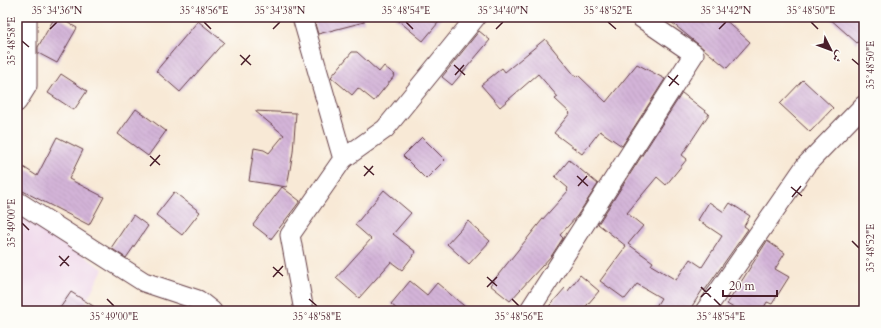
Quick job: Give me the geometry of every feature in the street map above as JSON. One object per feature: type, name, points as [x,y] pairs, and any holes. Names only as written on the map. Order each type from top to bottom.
[{"type":"street","points":[[17,102],[27,86],[27,17]]},
{"type":"street","points":[[302,17],[343,159]]},
{"type":"street","points":[[304,311],[290,235],[343,159],[385,129],[476,17]]},
{"type":"street","points":[[529,311],[694,54],[640,17]]},
{"type":"street","points":[[706,311],[806,164],[864,105]]},
{"type":"street","points":[[17,201],[144,282],[198,300],[212,311]]},
{"type":"shaded area","points":[[17,210],[103,269],[81,311],[17,311]]},
{"type":"building","points":[[55,17],[58,17],[77,28],[57,63],[38,53],[38,47]]},
{"type":"building","points":[[313,17],[363,17],[364,22],[318,34]]},
{"type":"building","points":[[394,17],[443,17],[423,41]]},
{"type":"building","points":[[665,17],[722,17],[750,42],[727,68]]},
{"type":"building","points":[[828,17],[864,17],[864,34],[857,43]]},
{"type":"building","points":[[198,21],[224,42],[180,92],[156,71]]},
{"type":"building","points":[[479,31],[490,40],[452,85],[442,77]]},
{"type":"building","points":[[545,39],[576,77],[578,75],[606,102],[637,64],[665,79],[622,146],[600,131],[582,154],[554,133],[570,113],[555,99],[558,97],[538,74],[500,107],[481,85],[502,68],[505,72]]},
{"type":"building","points":[[352,52],[357,52],[379,72],[384,66],[395,75],[374,101],[358,88],[352,95],[331,77]]},
{"type":"building","points":[[61,74],[87,91],[74,110],[48,93]]},
{"type":"building","points":[[803,80],[833,108],[810,132],[780,104]]},
{"type":"building","points":[[682,93],[709,114],[682,155],[687,159],[666,185],[657,177],[627,213],[643,226],[628,244],[653,262],[651,265],[676,280],[690,259],[702,267],[722,236],[698,220],[709,202],[724,212],[730,203],[750,216],[744,226],[748,229],[705,290],[703,289],[689,311],[653,311],[661,298],[637,284],[625,299],[600,281],[626,246],[598,224]]},
{"type":"building","points":[[136,109],[166,131],[148,156],[118,134]]},
{"type":"building","points":[[255,111],[296,113],[293,152],[287,187],[249,181],[254,148],[264,150],[269,153],[284,135]]},
{"type":"building","points":[[57,137],[83,150],[69,179],[104,197],[89,225],[17,188],[17,163],[37,176]]},
{"type":"building","points":[[422,137],[445,160],[426,179],[403,156]]},
{"type":"building","points":[[569,160],[598,184],[577,216],[560,235],[563,238],[552,255],[510,301],[490,285],[542,220],[568,191],[568,188],[555,177]]},
{"type":"building","points":[[282,187],[300,201],[271,239],[253,225]]},
{"type":"building","points":[[384,190],[411,213],[393,234],[416,252],[402,270],[391,262],[359,298],[336,278],[371,239],[355,225]]},
{"type":"building","points":[[174,192],[200,212],[182,235],[156,215]]},
{"type":"building","points":[[133,215],[148,226],[126,258],[111,248]]},
{"type":"building","points":[[468,221],[490,241],[469,264],[447,244]]},
{"type":"building","points":[[767,241],[785,253],[775,269],[789,277],[772,304],[767,302],[762,311],[739,311],[727,304]]},
{"type":"building","points":[[580,275],[599,291],[582,311],[545,311],[565,288],[568,291]]},
{"type":"building","points":[[410,281],[427,295],[437,283],[470,311],[399,311],[391,304]]},
{"type":"building","points":[[71,292],[101,311],[58,311]]}]
